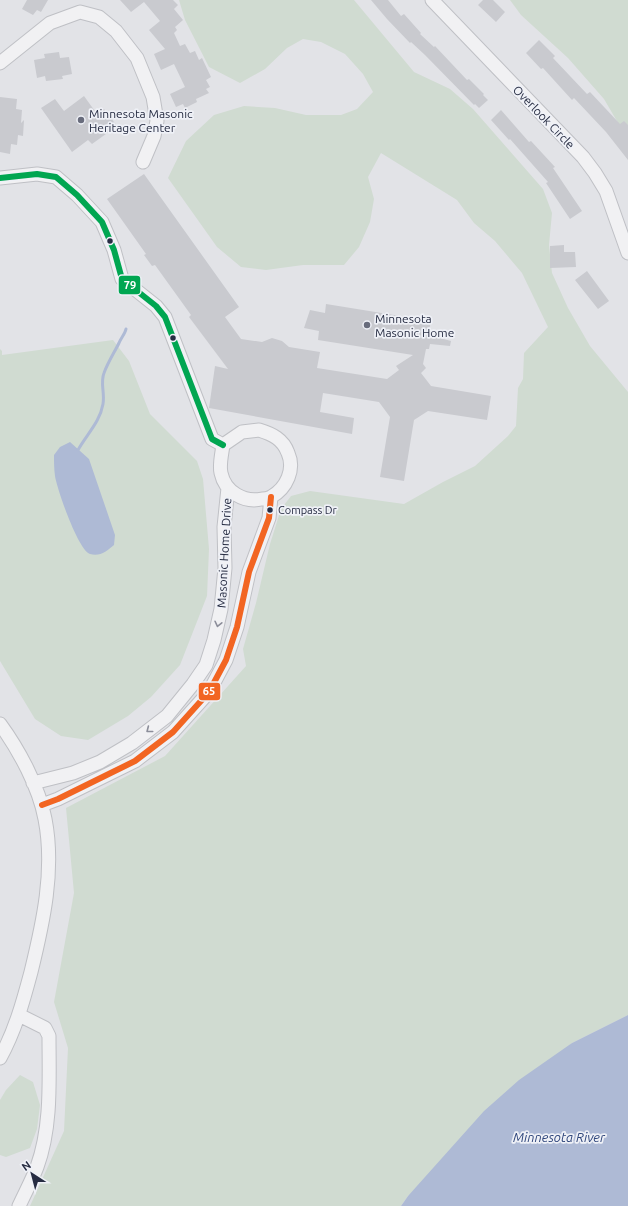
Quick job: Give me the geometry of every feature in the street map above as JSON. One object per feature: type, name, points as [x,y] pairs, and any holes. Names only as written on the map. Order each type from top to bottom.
[{"type":"street","name":"Overlook Circle","points":[[432,0],[583,157],[606,191],[628,253]]},
{"type":"street","points":[[0,63],[50,23],[80,12],[100,17],[116,31],[137,58],[153,97],[157,121],[154,136],[143,162]]},
{"type":"street","points":[[0,178],[36,174],[56,177],[77,195],[102,222],[114,250],[122,279],[156,306],[165,317],[188,375],[195,399],[212,438],[223,445]]},
{"type":"street","points":[[259,430],[272,433],[285,445],[291,460],[291,470],[285,485],[271,497],[254,501],[239,497],[228,488],[221,472],[223,445],[242,432],[259,430]]},
{"type":"street","name":"Masonic Home Drive","points":[[33,783],[73,773],[100,762],[132,743],[167,716],[193,684],[206,665],[214,640],[221,608],[225,568],[224,527],[228,488]]},
{"type":"street","name":"Masonic Home Drive","points":[[42,805],[135,761],[173,732],[209,692],[226,660],[237,626],[250,572],[269,518],[271,497]]},
{"type":"street","points":[[0,724],[24,761],[42,805],[46,820],[48,843],[46,898],[38,943],[19,1015],[0,1058]]},
{"type":"street","points":[[19,1015],[45,1028],[49,1036],[49,1086],[44,1139],[37,1167],[19,1206]]},
{"type":"shaded area","points":[[179,0],[354,0],[414,72],[450,89],[473,109],[543,189],[552,213],[549,245],[552,273],[568,308],[590,346],[628,392],[628,1015],[572,1043],[408,1196],[401,1206],[30,1206],[64,1131],[68,1048],[54,1002],[74,893],[66,808],[165,756],[246,666],[243,649],[270,544],[281,509],[291,496],[310,491],[404,504],[475,466],[508,436],[516,426],[518,388],[523,379],[524,353],[548,327],[522,273],[495,241],[474,223],[457,200],[381,153],[368,177],[374,199],[370,222],[359,247],[344,265],[303,265],[266,270],[241,267],[217,247],[168,178],[186,141],[214,115],[244,106],[275,108],[306,115],[341,115],[357,109],[373,92],[363,74],[345,54],[321,42],[303,39],[287,48],[265,69],[240,83],[209,67],[185,20]]},
{"type":"shaded area","points":[[510,0],[628,0],[628,140],[604,99],[568,58],[521,15]]},
{"type":"shaded area","points":[[113,340],[129,361],[150,414],[197,461],[203,479],[209,549],[207,596],[180,665],[151,697],[128,716],[88,740],[61,736],[35,719],[0,661],[0,349],[2,351],[2,355]]},
{"type":"shaded area","points":[[20,1075],[33,1082],[40,1105],[37,1129],[30,1148],[6,1157],[0,1155],[0,1100],[6,1090]]},
{"type":"water","points":[[70,442],[89,459],[115,535],[114,545],[97,555],[90,554],[85,550],[74,531],[55,476],[54,455],[60,447]]},
{"type":"water","name":"Minnesota River","points":[[628,1015],[628,1206],[401,1206],[408,1196],[484,1111],[519,1080],[572,1043]]},
{"type":"building","points":[[27,0],[48,0],[41,12],[37,10],[33,15],[22,9]]},
{"type":"building","points":[[120,0],[173,0],[178,5],[174,9],[183,20],[175,27],[177,30],[174,33],[180,46],[185,44],[190,53],[195,51],[199,60],[202,58],[211,77],[206,80],[210,87],[206,89],[209,93],[196,99],[197,102],[185,108],[183,104],[176,107],[170,94],[185,87],[174,64],[161,70],[154,54],[165,49],[149,30],[160,21],[144,2],[131,12]]},
{"type":"building","points":[[371,0],[388,0],[401,16],[404,14],[421,33],[420,34],[434,47],[435,46],[467,80],[469,79],[488,100],[479,108],[475,104],[474,105],[425,55],[411,42],[410,43]]},
{"type":"building","points":[[483,0],[493,0],[505,12],[496,22],[478,5]]},
{"type":"building","points":[[539,40],[555,56],[553,58],[587,94],[590,92],[620,124],[624,121],[628,125],[628,160],[606,132],[574,98],[572,100],[543,68],[541,69],[526,53]]},
{"type":"building","points":[[59,52],[60,58],[69,57],[72,74],[62,76],[63,79],[46,81],[45,76],[37,78],[34,60],[45,58],[44,54]]},
{"type":"building","name":"Minnesota Masonic Heritage Center","points":[[84,96],[97,114],[104,109],[117,126],[92,144],[88,140],[72,152],[41,108],[55,99],[64,111]]},
{"type":"building","points":[[0,97],[17,99],[16,109],[22,110],[21,123],[24,120],[23,136],[18,135],[17,145],[11,144],[10,154],[0,152]]},
{"type":"building","points":[[501,110],[529,142],[531,141],[555,167],[553,168],[582,211],[570,219],[546,183],[548,182],[491,120]]},
{"type":"building","name":"Minnesota Masonic Home","points":[[144,174],[239,307],[225,317],[241,339],[262,342],[272,338],[282,341],[289,347],[320,352],[317,368],[387,379],[399,370],[396,366],[413,355],[318,340],[319,331],[304,328],[310,310],[325,313],[326,304],[431,321],[429,330],[432,331],[432,336],[451,341],[450,346],[430,344],[429,349],[426,349],[423,364],[426,368],[421,373],[431,386],[491,396],[487,420],[428,411],[414,420],[404,481],[380,477],[390,417],[379,402],[323,393],[320,412],[354,418],[352,434],[209,408],[215,366],[228,369],[189,317],[191,315],[155,265],[152,266],[144,255],[146,254],[107,199]]},
{"type":"building","points":[[564,245],[564,252],[575,252],[576,267],[550,268],[550,246]]},
{"type":"building","points":[[587,271],[609,301],[598,309],[575,280]]},
{"type":"waterway","points":[[78,450],[99,417],[103,404],[102,381],[104,373],[126,329]]},
{"type":"transit line","name":"79","points":[[0,178],[37,174],[56,177],[77,195],[102,222],[114,250],[122,279],[156,306],[165,317],[212,439],[223,445]]},
{"type":"transit line","name":"65","points":[[42,805],[58,799],[135,761],[173,732],[209,692],[226,660],[237,627],[249,572],[269,518],[271,497]]},
{"type":"place","name":"Minnesota Masonic Heritage Center","points":[[81,120]]},
{"type":"place","name":"Minnesota Masonic Home","points":[[367,325]]},
{"type":"place","name":"Compass Dr","points":[[270,510]]}]
